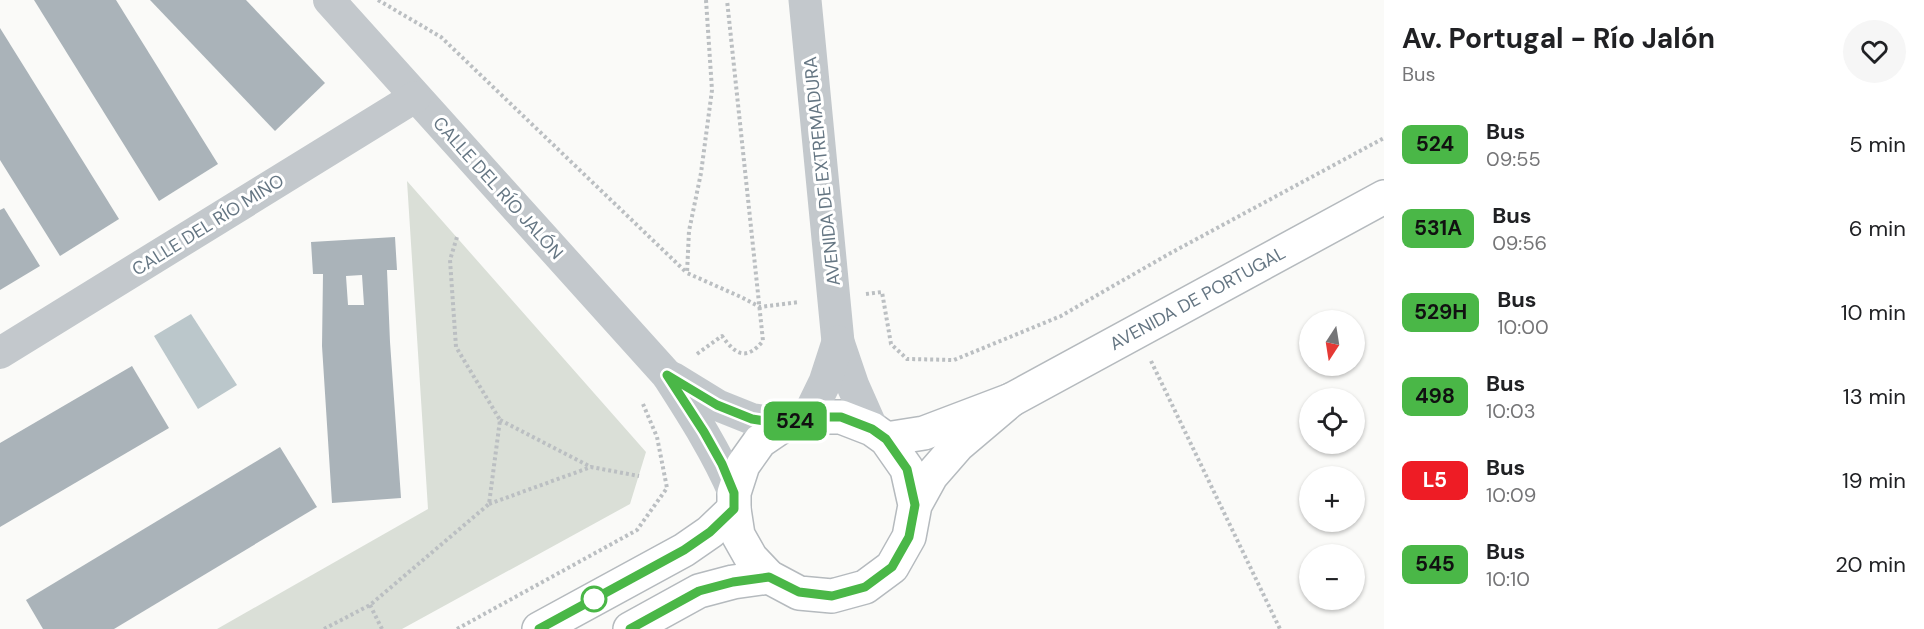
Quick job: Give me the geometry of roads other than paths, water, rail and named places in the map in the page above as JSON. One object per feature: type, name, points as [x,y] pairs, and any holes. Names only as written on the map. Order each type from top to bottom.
[{"type":"main road","name":"AVENIDA DE PORTUGAL","points":[[1011,400],[1384,196]]},
{"type":"main road","points":[[1011,400],[958,445],[931,476],[915,505],[909,537],[892,567],[865,587],[832,596],[799,592],[769,577],[751,558],[738,535],[734,501],[743,465],[760,441],[796,420],[841,417],[879,434],[924,433],[1011,400]]},
{"type":"main road","points":[[879,434],[907,469],[915,505]]},
{"type":"main road","points":[[539,629],[684,550],[710,532],[734,501]]},
{"type":"main road","points":[[630,629],[699,591],[733,582],[769,577]]},
{"type":"street","name":"CALLE DEL RÍO JALÓN","points":[[329,0],[667,375]]},
{"type":"street","name":"AVENIDA DE EXTREMADURA","points":[[805,0],[838,342],[853,386],[879,434]]},
{"type":"street","name":"CALLE DEL RÍO MIÑO","points":[[0,353],[415,97]]},
{"type":"street","name":"AVENIDA DE EXTREMADURA","points":[[796,420],[825,382],[838,342]]},
{"type":"street","points":[[667,375],[717,405],[752,419],[796,420]]},
{"type":"street","points":[[667,375],[722,464],[734,501]]}]
